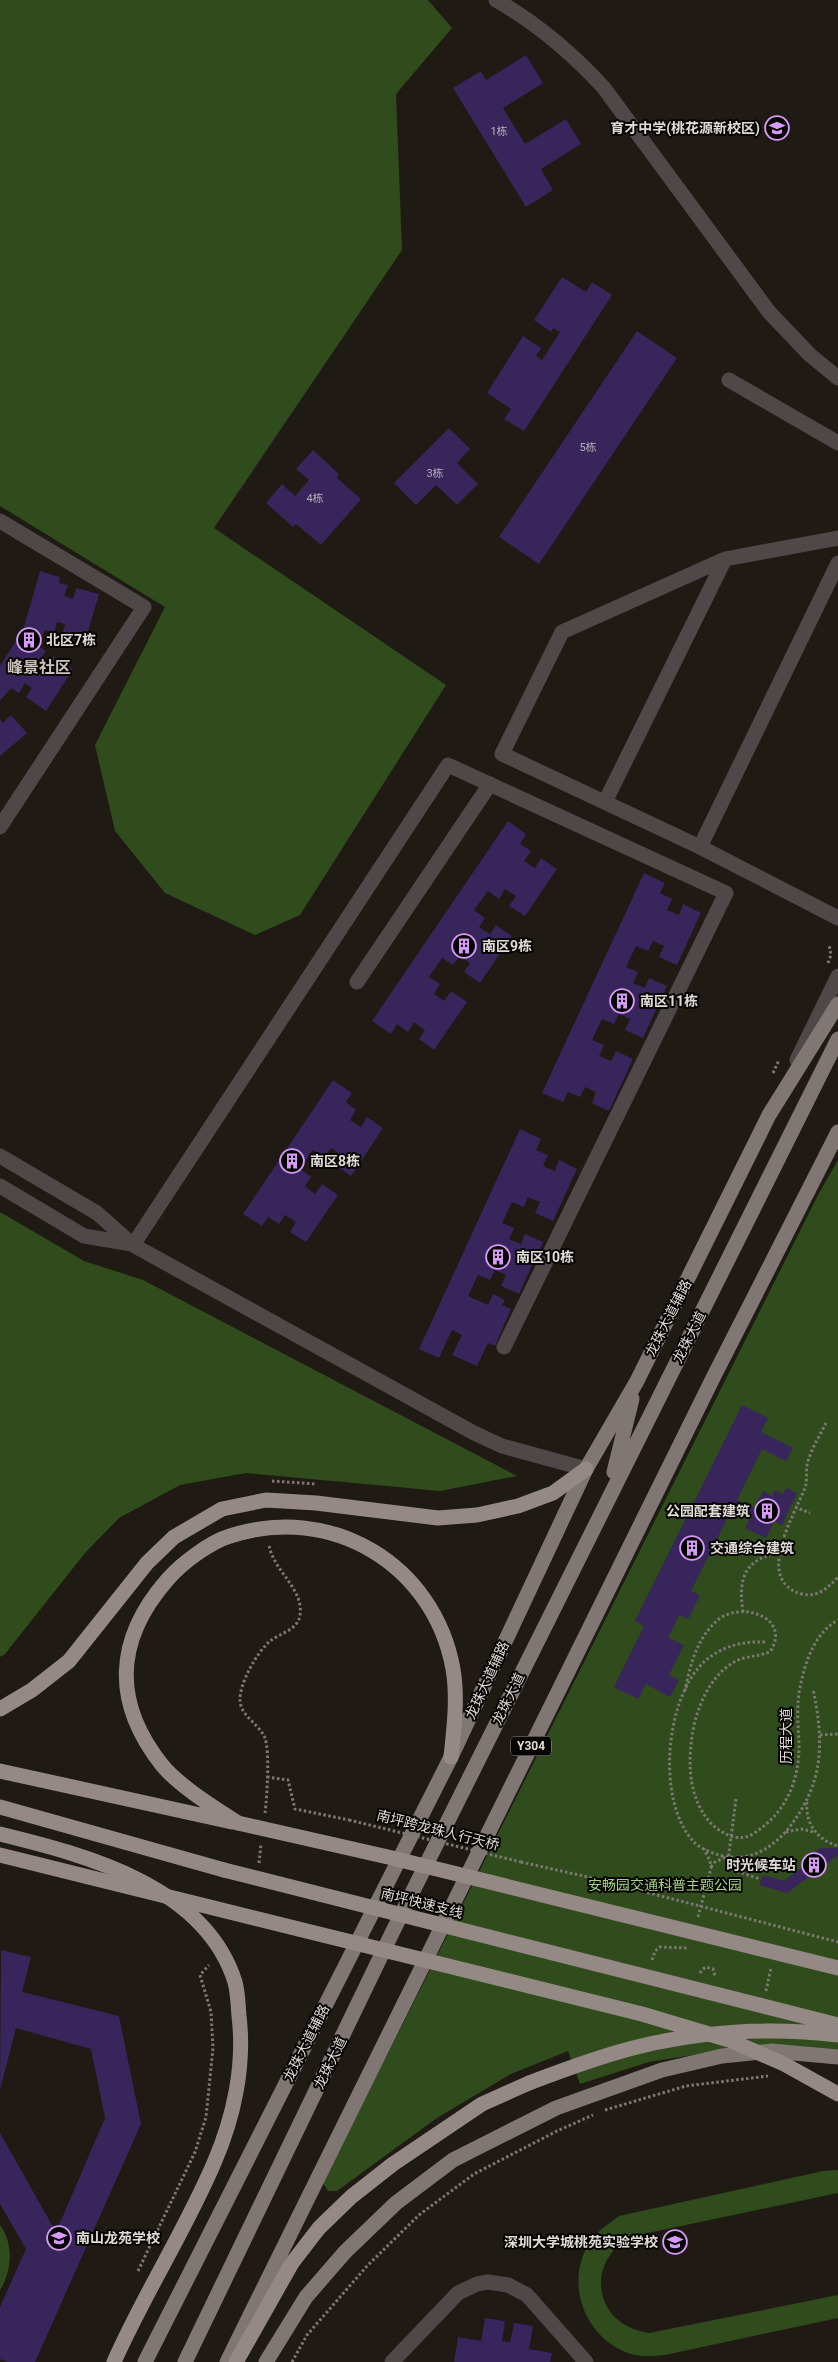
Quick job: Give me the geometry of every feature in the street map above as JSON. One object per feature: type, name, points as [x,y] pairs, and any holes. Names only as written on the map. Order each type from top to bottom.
[{"type":"highway","points":[[0,1709],[32,1690],[69,1661],[147,1564],[174,1538],[222,1509],[266,1500],[316,1503],[438,1518],[478,1515],[518,1506],[553,1493],[586,1470]]},
{"type":"highway","points":[[238,1823],[197,1795],[163,1767],[144,1740],[132,1716],[125,1681],[128,1651],[134,1634],[140,1618],[157,1591],[190,1558],[228,1536],[258,1528],[294,1526],[325,1530],[360,1543],[387,1560],[408,1578],[426,1600],[441,1632],[453,1669],[456,1708],[451,1757]]},
{"type":"highway","points":[[0,1771],[388,1857],[838,1968]]},
{"type":"highway","name":"南坪快速支线","points":[[0,1807],[224,1870],[838,2025]]},
{"type":"highway","points":[[0,1834],[74,1854],[113,1867],[155,1890],[190,1914],[216,1943],[235,1982],[241,2031],[240,2078],[214,2162],[114,2362]]},
{"type":"highway","points":[[0,1854],[642,2014],[729,2040],[784,2064],[838,2094]]},
{"type":"highway","points":[[236,2362],[292,2263],[319,2228],[351,2197],[400,2159],[482,2104],[584,2062],[635,2047],[723,2032],[801,2031],[838,2035]]},
{"type":"main road","name":"龙珠大道辅路","points":[[145,2362],[451,1757],[586,1470],[637,1381],[769,1115],[838,1004]]},
{"type":"main road","name":"龙珠大道","points":[[185,2362],[393,1931],[838,1039]]},
{"type":"main road","name":"Y304","points":[[227,2362],[708,1387],[838,1132]]},
{"type":"main road","points":[[608,1499],[637,1381]]},
{"type":"main road","points":[[266,2362],[306,2297],[345,2252],[396,2203],[453,2160],[556,2108],[662,2070],[722,2056],[772,2051],[838,2057]]},
{"type":"street","points":[[496,0],[548,34],[604,88],[769,312],[810,355],[838,378]]},
{"type":"street","points":[[728,380],[838,443]]},
{"type":"street","points":[[0,521],[144,607],[0,828]]},
{"type":"street","points":[[838,538],[725,559],[562,632],[502,754],[700,847],[838,918]]},
{"type":"street","points":[[605,802],[725,559]]},
{"type":"street","points":[[700,847],[838,563]]},
{"type":"street","points":[[133,1245],[448,765],[726,893],[504,1347]]},
{"type":"street","points":[[357,982],[490,784]]},
{"type":"street","points":[[769,1115],[838,976]]},
{"type":"street","points":[[0,1156],[97,1213],[133,1245],[474,1433],[502,1446],[586,1470]]},
{"type":"street","points":[[0,1186],[84,1236],[133,1245]]},
{"type":"street","points":[[392,2362],[458,2293],[477,2284],[488,2282],[508,2285],[527,2295],[586,2362]]},
{"type":"path","points":[[826,1423],[808,1462],[806,1486],[795,1507],[779,1553],[782,1578],[790,1590],[804,1595],[818,1593],[831,1585],[838,1577]]},
{"type":"path","points":[[269,1481],[322,1485]]},
{"type":"path","points":[[795,1507],[810,1513]]},
{"type":"path","points":[[264,1821],[267,1778],[265,1738],[242,1710],[240,1692],[260,1651],[271,1640],[294,1626],[300,1617],[300,1604],[295,1592],[273,1560],[269,1541]]},
{"type":"path","points":[[743,1612],[740,1595],[746,1570],[757,1559],[779,1553]]},
{"type":"path","points":[[731,1837],[720,1832],[708,1820],[698,1804],[692,1781],[690,1756],[693,1729],[703,1699],[716,1677],[729,1665],[744,1658],[770,1652],[776,1642],[776,1632],[771,1623],[760,1615],[743,1612],[730,1613],[719,1619],[706,1632],[690,1664],[685,1691],[674,1721],[671,1740],[671,1778],[680,1816],[694,1841],[704,1849],[727,1857],[741,1858],[754,1855],[786,1832],[807,1801],[816,1781],[820,1760],[820,1735],[813,1689]]},
{"type":"path","name":"历程大道","points":[[731,1837],[747,1837],[766,1826],[783,1808],[794,1785],[798,1766],[797,1701],[801,1682],[816,1642],[827,1626],[838,1620]]},
{"type":"path","points":[[685,1691],[698,1669],[713,1655],[734,1645],[765,1642]]},
{"type":"path","points":[[820,1735],[838,1734]]},
{"type":"path","name":"南坪跨龙珠人行天桥","points":[[267,1778],[288,1780],[295,1809],[588,1877],[701,1908],[838,1942]]},
{"type":"path","points":[[736,1799],[727,1868],[760,1879]]},
{"type":"path","points":[[807,1801],[808,1819],[816,1832],[825,1840],[838,1846]]},
{"type":"path","points":[[786,1832],[801,1829],[816,1832]]},
{"type":"path","points":[[259,1866],[262,1839]]},
{"type":"path","points":[[696,1925],[710,1868],[710,1861],[704,1849]]},
{"type":"path","points":[[710,1868],[715,1862],[727,1857]]},
{"type":"path","points":[[137,2275],[195,2152],[206,2118],[213,2048],[211,2012],[200,1975],[210,1964]]},
{"type":"path","points":[[292,2362],[307,2335],[367,2266],[419,2215],[474,2174],[598,2112],[686,2086],[774,2077]]},
{"type":"green space","points":[[0,0],[428,0],[452,28],[396,94],[402,250],[214,528],[446,685],[300,915],[255,935],[165,893],[115,831],[95,745],[165,607],[0,506]]},
{"type":"green space","name":"安畅园交通科普主题公园","points":[[838,1160],[838,2051],[731,2049],[649,2062],[580,2084],[568,2051],[511,2074],[437,2118],[337,2191],[328,2191],[323,2183],[819,1193]]},
{"type":"green space","points":[[0,1212],[84,1261],[143,1280],[517,1476],[440,1491],[246,1473],[180,1485],[119,1518],[85,1553],[5,1654],[0,1657]]},
{"type":"green space","points":[[838,2170],[838,2193],[629,2237],[615,2249],[606,2263],[601,2278],[602,2293],[607,2307],[617,2319],[631,2328],[649,2333],[838,2295],[838,2318],[665,2355],[648,2356],[631,2354],[614,2346],[600,2335],[590,2321],[582,2305],[579,2271],[584,2254],[593,2238],[619,2216],[823,2171]]},
{"type":"green space","points":[[0,2225],[8,2240],[10,2258],[7,2274],[0,2290]]},
{"type":"building","points":[[526,55],[543,83],[503,108],[525,144],[566,119],[581,144],[541,169],[553,190],[526,207],[453,88],[481,71],[486,80]]},
{"type":"building","points":[[562,277],[586,292],[592,282],[612,295],[524,431],[504,419],[511,409],[487,393],[523,336],[541,348],[536,356],[542,360],[560,332],[553,328],[551,332],[534,320]]},
{"type":"building","points":[[637,331],[677,358],[539,564],[499,537]]},
{"type":"building","points":[[449,428],[470,449],[457,463],[478,484],[457,505],[436,485],[416,505],[394,483]]},
{"type":"building","points":[[313,450],[339,474],[337,478],[361,499],[321,545],[296,524],[293,527],[266,503],[282,484],[295,496],[309,480],[296,469]]},
{"type":"building","name":"北区7栋","points":[[40,571],[60,577],[59,583],[68,585],[64,596],[73,599],[76,588],[99,594],[85,642],[62,635],[65,624],[57,622],[54,633],[45,630],[38,646],[46,651],[39,661],[47,666],[53,656],[73,669],[46,711],[26,697],[32,688],[25,683],[19,693],[11,688],[0,701],[0,666],[23,630]]},
{"type":"building","points":[[11,715],[27,733],[0,756],[0,719],[3,723]]},
{"type":"building","name":"南区9栋","points":[[508,821],[526,834],[520,844],[531,851],[524,861],[535,868],[541,858],[557,869],[525,916],[509,906],[516,896],[505,889],[499,899],[488,891],[474,910],[485,918],[479,927],[490,934],[496,925],[512,936],[480,983],[464,972],[470,963],[460,956],[453,965],[442,958],[429,977],[440,984],[434,994],[444,1001],[451,991],[467,1002],[434,1050],[419,1039],[425,1030],[414,1022],[408,1032],[397,1024],[391,1034],[372,1021]]},
{"type":"building","name":"南区11栋","points":[[644,873],[665,883],[660,893],[672,899],[667,910],[679,915],[683,904],[701,913],[677,965],[659,957],[664,946],[653,941],[648,951],[636,946],[626,967],[638,972],[633,983],[645,988],[649,978],[667,986],[643,1038],[625,1030],[630,1019],[619,1014],[614,1024],[602,1019],[592,1040],[604,1045],[599,1056],[611,1061],[616,1051],[633,1059],[609,1111],[592,1103],[596,1092],[585,1087],[580,1097],[568,1092],[563,1102],[542,1093]]},
{"type":"building","name":"南区8栋","points":[[333,1080],[352,1093],[346,1102],[356,1110],[350,1120],[361,1127],[367,1117],[383,1128],[351,1176],[335,1165],[341,1155],[331,1148],[324,1158],[313,1150],[300,1169],[311,1177],[305,1186],[315,1194],[322,1184],[338,1195],[306,1242],[290,1232],[296,1222],[285,1215],[279,1224],[268,1217],[262,1226],[243,1214]]},
{"type":"building","name":"南区10栋","points":[[520,1129],[541,1139],[536,1150],[548,1155],[543,1166],[555,1171],[559,1160],[577,1169],[553,1221],[535,1213],[540,1202],[528,1197],[524,1207],[512,1202],[502,1223],[514,1228],[509,1239],[521,1244],[525,1234],[543,1242],[519,1294],[501,1286],[506,1275],[495,1270],[490,1280],[478,1275],[468,1296],[488,1305],[493,1294],[505,1300],[502,1305],[511,1309],[495,1346],[488,1343],[477,1366],[452,1355],[462,1335],[452,1330],[439,1358],[419,1349]]},
{"type":"building","name":"交通综合建筑","points":[[742,1405],[768,1418],[761,1432],[793,1448],[786,1461],[762,1449],[737,1500],[754,1508],[763,1491],[772,1496],[775,1490],[783,1494],[786,1488],[797,1493],[782,1525],[774,1521],[766,1538],[745,1528],[752,1514],[734,1505],[691,1591],[700,1595],[688,1619],[679,1615],[668,1638],[684,1645],[669,1675],[679,1680],[670,1697],[646,1684],[638,1699],[614,1687],[644,1626],[635,1621]]},
{"type":"building","name":"时光候车站","points":[[820,1848],[838,1848],[838,1855],[787,1893],[759,1885],[763,1875],[784,1881],[817,1856],[816,1851]]},
{"type":"building","points":[[1,1950],[31,1957],[22,1992],[119,2016],[141,2124],[35,2362],[8,2362],[0,2359],[0,2307],[26,2249],[0,2204],[0,2133],[56,2232],[105,2118],[91,2049],[16,2028],[0,2090]]},
{"type":"building","points":[[485,2318],[505,2321],[502,2341],[510,2342],[514,2323],[533,2326],[529,2349],[552,2353],[550,2362],[454,2362],[458,2337],[481,2341]]},
{"type":"place","name":"育才中学(桃花源新校区)","points":[[777,128]]},
{"type":"place","name":"北区7栋","points":[[29,640]]},
{"type":"place","name":"南区9栋","points":[[464,946]]},
{"type":"place","name":"南区11栋","points":[[622,1001]]},
{"type":"place","name":"南区8栋","points":[[292,1161]]},
{"type":"place","name":"南区10栋","points":[[498,1257]]},
{"type":"place","name":"公园配套建筑","points":[[767,1511]]},
{"type":"place","name":"交通综合建筑","points":[[692,1548]]},
{"type":"place","name":"时光候车站","points":[[814,1865]]},
{"type":"place","name":"南山龙苑学校","points":[[59,2238]]},
{"type":"place","name":"深圳大学城桃苑实验学校","points":[[675,2242]]},
{"type":"district","name":"峰景社区","points":[[39,667]]}]
